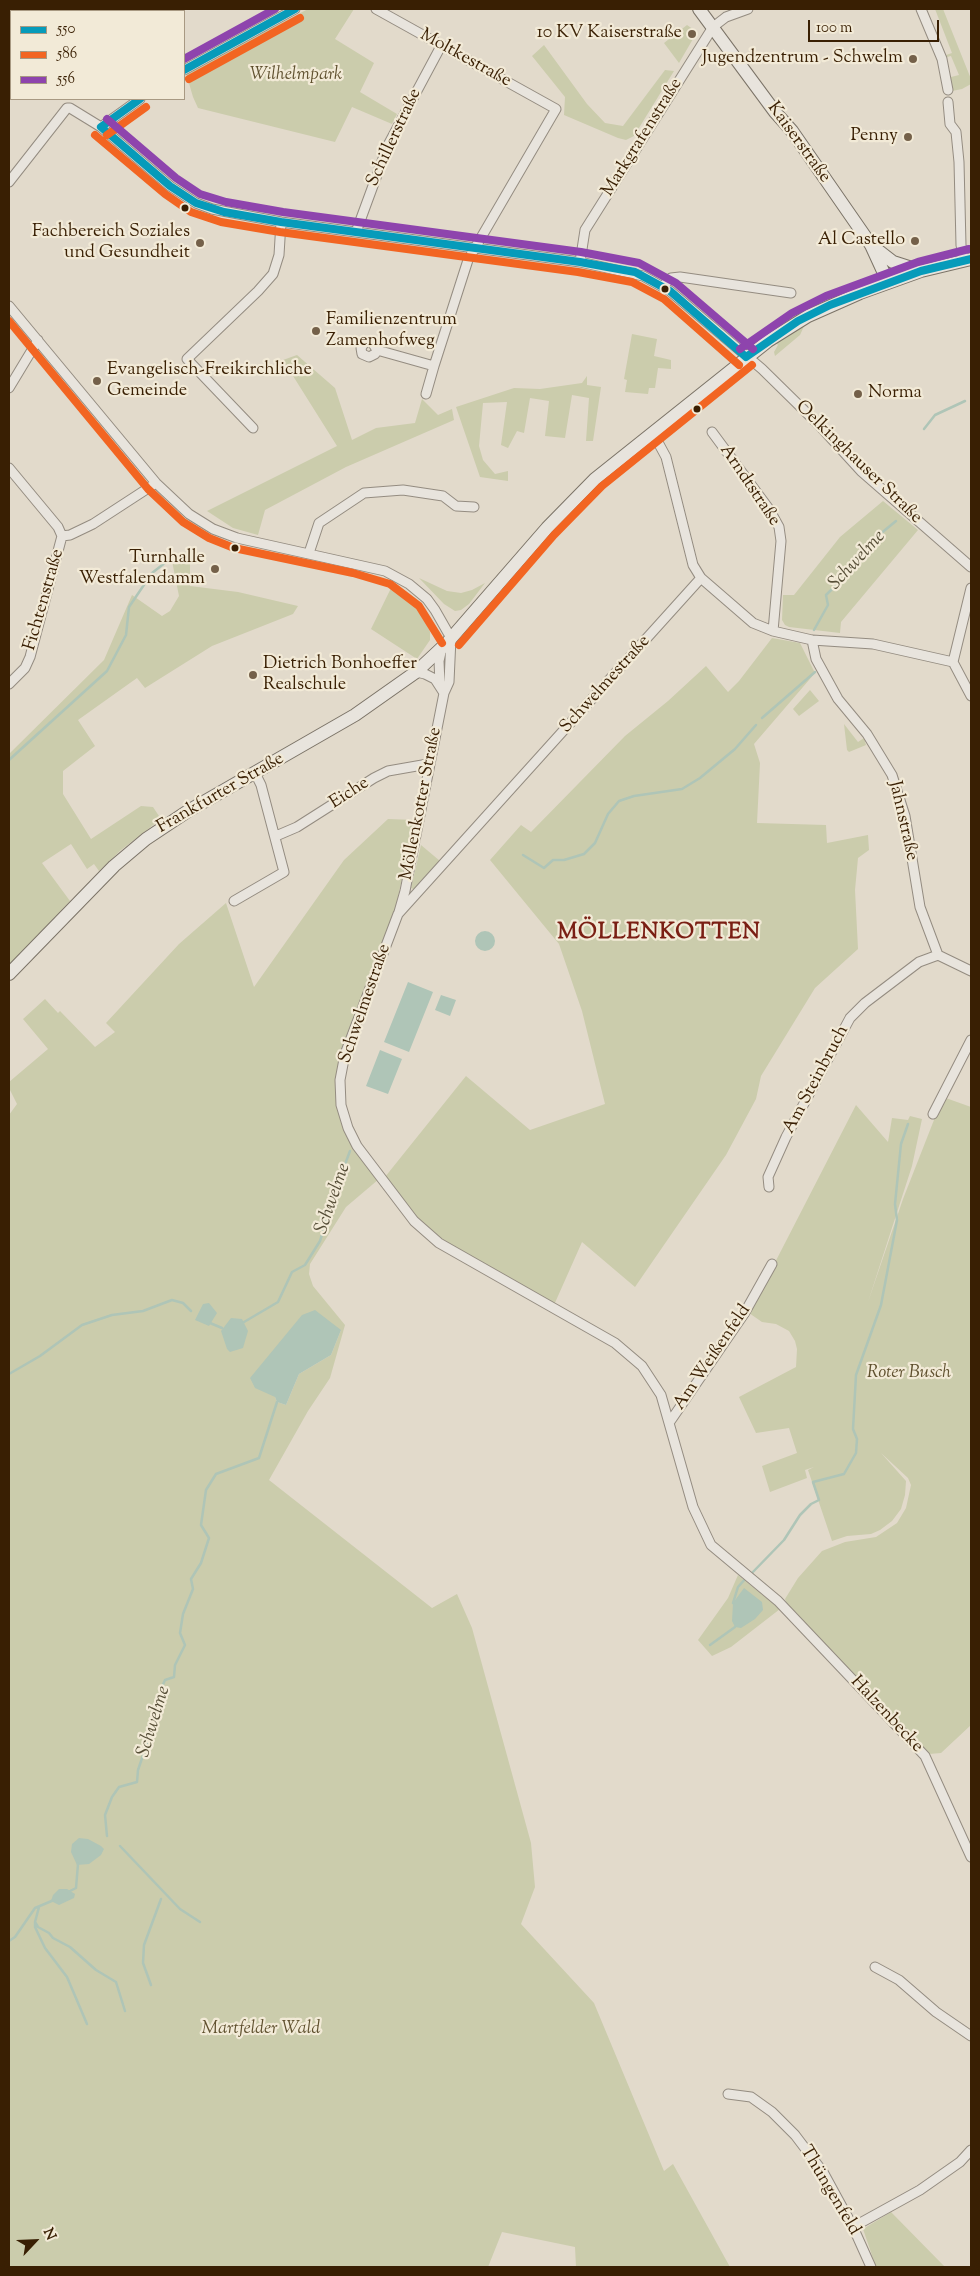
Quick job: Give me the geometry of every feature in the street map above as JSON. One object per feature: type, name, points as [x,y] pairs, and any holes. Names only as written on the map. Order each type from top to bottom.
[{"type":"main road","name":"Kaiserstraße","points":[[699,9],[775,112],[792,131],[871,245],[888,282]]},
{"type":"main road","points":[[871,245],[893,262],[921,271]]},
{"type":"main road","points":[[451,638],[564,510],[595,479],[746,357],[798,321],[824,308],[888,282],[968,259]]},
{"type":"main road","name":"Frankfurter Straße","points":[[9,974],[109,871],[146,839],[188,810],[355,715],[438,656],[451,638]]},
{"type":"street","points":[[185,69],[295,9]]},
{"type":"street","name":"Moltkestraße","points":[[376,9],[556,109],[474,248]]},
{"type":"street","name":"Markgrafenstraße","points":[[580,262],[585,230],[713,27],[726,17],[748,9]]},
{"type":"street","points":[[921,9],[942,59],[948,90]]},
{"type":"street","name":"Schillerstraße","points":[[356,232],[388,145],[441,46]]},
{"type":"street","points":[[102,127],[139,100]]},
{"type":"street","points":[[948,102],[950,124],[956,132],[959,162],[961,245],[968,259]]},
{"type":"street","name":"Oelkinghauser Straße","points":[[9,182],[67,108],[78,111],[102,127],[170,186],[196,203],[224,212],[281,222],[580,262],[635,272],[663,286],[762,369],[818,424],[861,471],[971,567]]},
{"type":"street","points":[[253,428],[187,359],[258,291],[273,274],[279,255],[281,222]]},
{"type":"street","points":[[426,394],[468,260],[474,248]]},
{"type":"street","points":[[663,286],[671,278],[680,277],[791,293]]},
{"type":"street","points":[[9,306],[156,483],[189,514],[213,529],[264,545],[309,553],[385,571],[409,584],[431,604],[451,638]]},
{"type":"street","points":[[9,388],[38,340]]},
{"type":"street","points":[[376,350],[434,366]]},
{"type":"street","points":[[653,432],[666,457],[693,565],[701,578],[753,623],[773,631],[812,640],[873,644],[953,662]]},
{"type":"street","name":"Arndtstraße","points":[[712,432],[769,509],[779,527],[781,541],[773,631]]},
{"type":"street","name":"Fichtenstraße","points":[[9,468],[58,527],[62,536],[30,657],[25,668],[9,684]]},
{"type":"street","points":[[62,536],[70,535],[93,524],[156,483]]},
{"type":"street","points":[[309,553],[313,536],[319,524],[364,493],[403,490],[443,496],[456,506],[474,507]]},
{"type":"street","name":"Schwelmestraße","points":[[669,1423],[661,1395],[642,1366],[614,1343],[439,1243],[414,1221],[357,1146],[348,1128],[341,1105],[340,1080],[350,1040],[398,914],[701,578]]},
{"type":"street","points":[[971,588],[953,662],[971,696]]},
{"type":"street","name":"Möllenkotter Straße","points":[[442,689],[449,682],[451,638]]},
{"type":"street","name":"Jahnstraße","points":[[812,640],[816,659],[838,700],[872,741],[892,775],[905,816],[920,907],[938,955]]},
{"type":"street","points":[[438,656],[450,668]]},
{"type":"street","name":"Möllenkotter Straße","points":[[398,914],[411,862],[442,689],[438,656]]},
{"type":"street","points":[[416,672],[435,678],[442,689]]},
{"type":"street","name":"Eiche","points":[[276,836],[297,828],[374,778],[388,772],[428,764]]},
{"type":"street","points":[[234,901],[284,872],[261,785],[254,773]]},
{"type":"street","points":[[938,955],[971,971]]},
{"type":"street","name":"Am Steinbruch","points":[[768,1187],[768,1176],[786,1137],[850,1018],[919,962],[938,955]]},
{"type":"street","points":[[933,1114],[971,1040]]},
{"type":"street","name":"Am Weißenfeld","points":[[772,1264],[744,1314],[669,1423],[698,1521],[710,1545],[778,1601],[812,1636]]},
{"type":"street","name":"Halzenbecke","points":[[812,1636],[925,1756],[971,1857]]},
{"type":"street","points":[[875,1967],[899,1980],[936,2012],[971,2036]]},
{"type":"street","name":"Thüngenfeld","points":[[728,2094],[751,2097],[772,2112],[795,2135],[823,2172],[853,2227],[871,2267]]},
{"type":"street","points":[[853,2227],[920,2190],[960,2162],[971,2150]]},
{"type":"green space","name":"Wilhelmpark","points":[[308,9],[354,9],[335,39],[374,63],[360,92],[397,114],[392,124],[352,107],[335,142],[198,108],[186,73]]},
{"type":"green space","points":[[935,9],[943,9],[971,79],[971,84],[962,89],[947,92],[943,79],[959,75],[951,56],[947,57],[946,55],[952,53]]},
{"type":"green space","points":[[687,25],[697,32],[679,63],[664,43]]},
{"type":"green space","points":[[544,45],[587,104],[605,123],[623,126],[665,70],[674,71],[634,136],[626,140],[564,115],[565,97],[532,56]]},
{"type":"green space","points":[[806,322],[800,335],[775,356],[774,352],[778,345],[776,343]]},
{"type":"green space","points":[[632,334],[657,339],[654,356],[671,360],[671,369],[658,368],[655,388],[649,388],[648,394],[625,392],[627,380],[624,379]]},
{"type":"green space","points":[[297,355],[335,388],[352,440],[376,428],[415,423],[422,399],[438,415],[452,409],[454,420],[346,467],[265,510],[258,535],[233,528],[207,511],[337,446],[283,360]]},
{"type":"green space","points":[[587,376],[587,385],[601,387],[593,441],[586,441],[589,398],[572,395],[565,438],[545,436],[549,401],[530,398],[524,433],[517,431],[508,448],[501,445],[507,402],[483,403],[479,446],[483,460],[495,474],[508,471],[508,481],[480,477],[456,407],[514,388],[540,389],[582,383]]},
{"type":"green space","points":[[883,501],[918,530],[841,622],[840,633],[785,625],[782,620],[783,595],[794,595],[840,537]]},
{"type":"green space","points":[[190,552],[190,586],[238,592],[298,606],[293,614],[212,646],[145,688],[137,678],[78,720],[95,746],[63,771],[63,794],[91,839],[141,806],[153,807],[161,819],[121,850],[99,871],[94,864],[87,869],[71,844],[42,863],[70,901],[9,965],[9,754],[104,660],[132,595],[162,616],[170,611],[179,596],[171,556]]},
{"type":"green space","points":[[419,578],[447,591],[461,593],[485,583],[469,604],[461,610],[455,611],[444,604]]},
{"type":"green space","points":[[393,584],[412,599],[430,632],[430,640],[417,659],[371,629]]},
{"type":"green space","points":[[772,638],[800,643],[815,673],[754,744],[760,763],[757,823],[826,825],[827,843],[868,835],[869,850],[858,858],[855,890],[858,949],[815,988],[761,1076],[756,1099],[726,1155],[635,1287],[582,1242],[554,1305],[441,1241],[417,1218],[385,1177],[466,1076],[530,1130],[605,1104],[582,1011],[559,944],[490,860],[521,825],[531,832],[625,736],[668,701],[706,666],[728,692],[739,681]]},
{"type":"green space","points":[[810,690],[819,701],[799,716],[793,709]]},
{"type":"green space","points":[[844,724],[858,742],[864,738],[866,745],[849,752],[847,750]]},
{"type":"green space","name":"Martfelder Wald","points":[[388,819],[415,820],[394,915],[348,1039],[338,1105],[379,1179],[346,1207],[310,1264],[309,1274],[313,1286],[345,1325],[330,1378],[308,1411],[269,1480],[432,1608],[457,1594],[472,1628],[531,1843],[535,1887],[521,1924],[594,2003],[664,2171],[673,2164],[730,2267],[576,2267],[575,2247],[502,2232],[488,2267],[9,2267],[9,1115],[17,1104],[9,1088],[9,1082],[48,1049],[23,1019],[45,999],[58,1013],[60,1011],[95,1047],[115,1032],[106,1023],[179,944],[226,903],[254,987],[344,860]],"holes":[[[341,1330],[331,1355],[299,1374],[286,1405],[277,1402],[275,1397]]]},
{"type":"green space","points":[[421,845],[440,861],[415,890],[411,888]]},
{"type":"green space","name":"Roter Busch","points":[[943,1097],[971,1107],[971,1725],[941,1753],[929,1754],[787,1605],[785,1599],[798,1578],[822,1551],[845,1542],[876,1537],[897,1523],[906,1508],[911,1485],[908,1478],[881,1453],[906,1481],[901,1509],[892,1521],[880,1530],[871,1534],[847,1536],[832,1541],[808,1470],[814,1467],[805,1470],[807,1478],[770,1492],[762,1466],[797,1453],[789,1428],[756,1433],[739,1397],[796,1367],[797,1349],[789,1331],[776,1324],[762,1322],[749,1313],[856,1105],[888,1142],[892,1118],[908,1120],[910,1116],[922,1119],[912,1166],[868,1302],[903,1199]]},
{"type":"green space","points":[[738,1575],[780,1609],[731,1647],[712,1656],[698,1640],[728,1598]]},
{"type":"green space","points":[[891,2212],[945,2267],[876,2267],[863,2229]]},
{"type":"shaded area","points":[[481,931],[489,931],[495,937],[495,945],[489,951],[481,951],[475,945],[475,937]]},
{"type":"shaded area","points":[[408,982],[433,992],[409,1052],[384,1042]]},
{"type":"shaded area","points":[[441,995],[456,1000],[450,1016],[435,1010]]},
{"type":"shaded area","points":[[380,1050],[402,1059],[388,1094],[366,1086]]},
{"type":"shaded area","points":[[209,1303],[217,1313],[209,1326],[195,1320],[203,1304]]},
{"type":"shaded area","points":[[315,1310],[341,1330],[331,1355],[299,1374],[286,1405],[277,1402],[275,1397],[255,1388],[250,1378],[302,1315]]},
{"type":"shaded area","points":[[231,1318],[242,1319],[248,1331],[243,1348],[230,1352],[227,1349],[221,1331]]},
{"type":"shaded area","points":[[744,1588],[762,1602],[763,1610],[755,1619],[741,1628],[735,1627],[732,1621],[733,1603]]},
{"type":"shaded area","points":[[79,1838],[88,1839],[104,1849],[101,1855],[89,1864],[77,1865],[71,1852],[72,1844]]},
{"type":"shaded area","points":[[59,1889],[67,1889],[75,1894],[74,1898],[59,1905],[51,1901],[53,1895]]},
{"type":"waterway","name":"Schwelme","points":[[924,429],[935,415],[965,401]]},
{"type":"waterway","name":"Schwelme","points":[[814,630],[828,605],[826,595],[861,561],[868,544],[896,521]]},
{"type":"waterway","points":[[9,760],[107,671],[126,635],[129,607],[152,573],[175,555]]},
{"type":"waterway","name":"Schwelme","points":[[762,718],[815,672]]},
{"type":"waterway","name":"Schwelme","points":[[523,855],[544,868],[553,860],[564,860],[584,854],[595,843],[608,814],[619,801],[634,796],[682,789],[700,778],[735,749],[756,725]]},
{"type":"waterway","points":[[750,1575],[784,1540],[800,1515],[811,1504],[819,1500],[813,1482],[844,1474],[856,1453],[857,1439],[853,1429],[856,1375],[881,1305],[897,1220],[895,1204],[901,1144],[908,1124]]},
{"type":"waterway","name":"Schwelme","points":[[244,1322],[278,1302],[292,1272],[305,1265],[320,1241],[327,1219],[335,1207],[344,1167],[350,1151]]},
{"type":"waterway","points":[[9,1374],[40,1356],[82,1325],[112,1315],[143,1311],[172,1300],[183,1303],[191,1311]]},
{"type":"waterway","points":[[210,1323],[222,1328]]},
{"type":"waterway","name":"Schwelme","points":[[107,1836],[105,1815],[112,1797],[119,1787],[137,1782],[138,1770],[153,1726],[152,1720],[162,1700],[160,1691],[165,1680],[174,1677],[175,1665],[185,1645],[180,1633],[183,1614],[193,1589],[191,1579],[201,1563],[209,1538],[201,1525],[206,1490],[216,1474],[259,1458],[277,1402]]},
{"type":"waterway","points":[[733,1603],[738,1587],[746,1578]]},
{"type":"waterway","points":[[710,1645],[735,1627]]},
{"type":"waterway","name":"Schwelme","points":[[120,1846],[180,1909],[200,1922]]},
{"type":"waterway","name":"Schwelme","points":[[68,1892],[76,1888],[78,1864]]},
{"type":"waterway","name":"Schwelme","points":[[151,1985],[143,1963],[144,1945],[161,1899]]},
{"type":"waterway","name":"Schwelme","points":[[9,1941],[15,1937],[35,1908],[54,1900]]},
{"type":"waterway","name":"Schwelme","points":[[39,1907],[35,1922],[38,1927],[70,1947],[96,1970],[116,1982],[125,2011]]},
{"type":"waterway","name":"Schwelme","points":[[35,1922],[35,1927],[45,1948],[67,1977],[87,2024]]},
{"type":"transit line","name":"556","points":[[185,58],[275,9]]},
{"type":"transit line","name":"550","points":[[185,69],[295,9]]},
{"type":"transit line","name":"586","points":[[189,79],[300,18]]},
{"type":"transit line","name":"550","points":[[101,127],[139,100]]},
{"type":"transit line","name":"586","points":[[107,135],[146,107]]},
{"type":"transit line","name":"556","points":[[107,119],[176,178],[200,194],[226,202],[283,212],[581,252],[639,263],[676,283],[753,349]]},
{"type":"transit line","name":"550","points":[[101,127],[170,186],[196,203],[224,212],[281,222],[580,262],[635,272],[670,291],[746,357]]},
{"type":"transit line","name":"586","points":[[95,135],[165,194],[191,212],[221,222],[280,232],[578,272],[632,282],[664,299],[739,365]]},
{"type":"transit line","name":"556","points":[[740,349],[792,313],[826,296],[918,262],[969,249]]},
{"type":"transit line","name":"550","points":[[746,357],[798,321],[830,305],[921,271],[971,259]]},
{"type":"transit line","name":"586","points":[[9,321],[148,489],[183,522],[209,538],[234,548],[353,573],[390,584],[419,606],[442,643]]},
{"type":"transit line","name":"586","points":[[459,645],[554,535],[602,486],[752,365]]},
{"type":"place","name":"10 KV Kaiserstraße","points":[[692,34]]},
{"type":"place","name":"Jugendzentrum - Schwelm","points":[[913,59]]},
{"type":"place","name":"Penny","points":[[908,137]]},
{"type":"place","name":"Al Castello","points":[[915,241]]},
{"type":"place","name":"Fachbereich Soziales und Gesundheit","points":[[200,243]]},
{"type":"place","name":"Familienzentrum Zamenhofweg","points":[[316,331]]},
{"type":"place","name":"Evangelisch-Freikirchliche Gemeinde","points":[[97,381]]},
{"type":"place","name":"Norma","points":[[858,394]]},
{"type":"place","name":"Turnhalle Westfalendamm","points":[[215,569]]},
{"type":"place","name":"Dietrich Bonhoeffer Realschule","points":[[253,675]]},
{"type":"district","name":"MÖLLENKOTTEN","points":[[659,934]]}]
